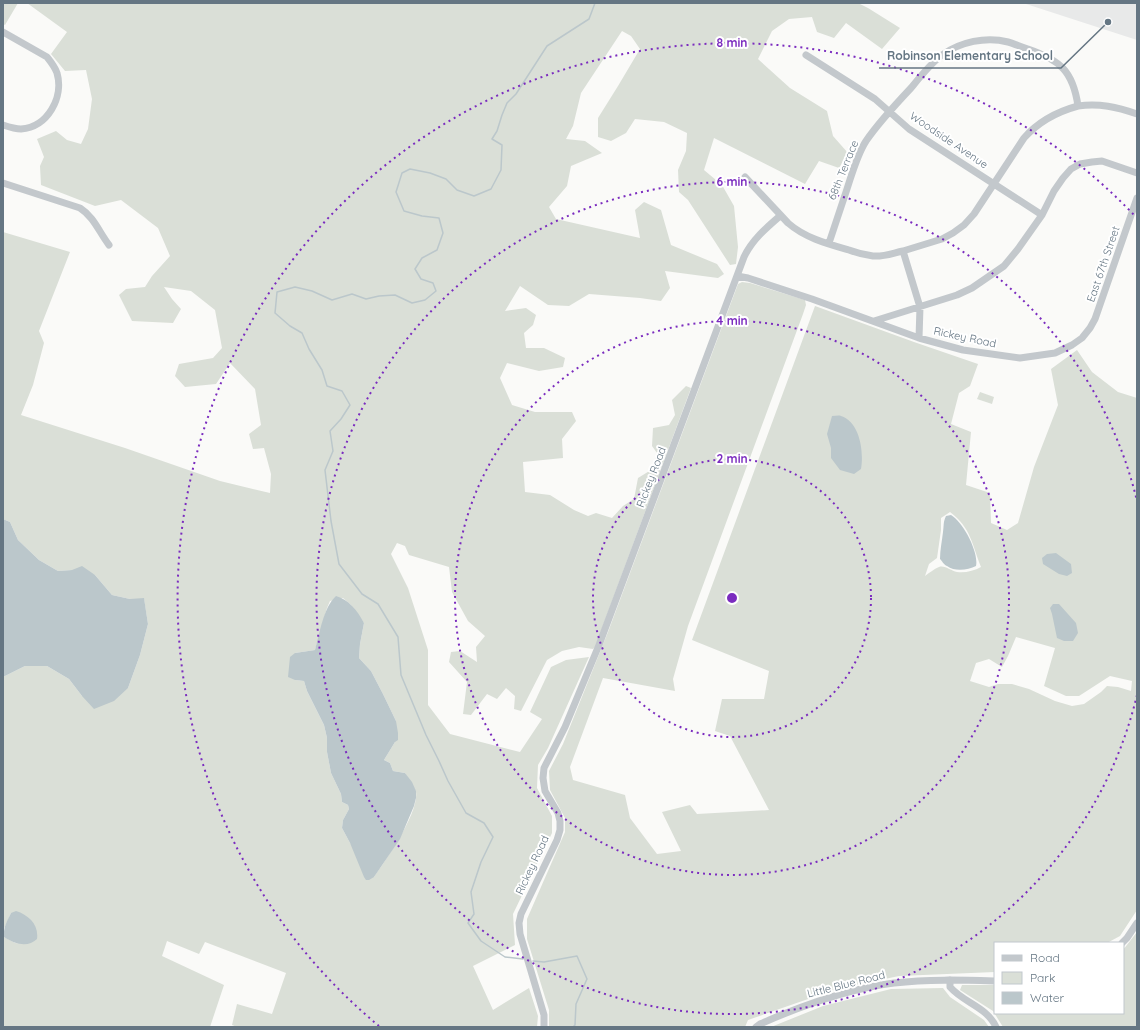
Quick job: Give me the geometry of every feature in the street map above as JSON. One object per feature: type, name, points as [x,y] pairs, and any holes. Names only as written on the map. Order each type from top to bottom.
[{"type":"street","points":[[3,32],[47,57],[56,71],[58,78],[58,93],[54,107],[44,120],[22,129],[3,125]]},
{"type":"street","name":"68th Terrace","points":[[829,243],[852,173],[865,143],[890,111],[923,74],[949,50],[965,43],[981,40],[995,40],[1007,42],[1047,56],[1059,64],[1068,75],[1073,84],[1078,106]]},
{"type":"street","name":"Woodside Avenue","points":[[806,56],[875,99],[909,129],[1042,214]]},
{"type":"street","points":[[745,177],[780,216],[800,231],[820,241],[865,255],[887,255],[942,239],[958,229],[974,214],[1024,138],[1033,128],[1055,113],[1078,106],[1107,105],[1137,114]]},
{"type":"street","points":[[874,321],[957,295],[972,288],[1004,266],[1018,249],[1042,214],[1054,191],[1071,169],[1080,164],[1102,161],[1137,173]]},
{"type":"street","points":[[3,183],[80,208],[89,215],[109,245]]},
{"type":"street","name":"East 67th Street","points":[[1085,334],[1095,319],[1137,198]]},
{"type":"street","points":[[737,276],[744,257],[751,244],[780,216]]},
{"type":"street","points":[[903,251],[920,307],[919,338]]},
{"type":"street","name":"Rickey Road","points":[[544,1027],[544,1015],[520,934],[519,924],[521,914],[557,840],[560,830],[558,814],[543,786],[542,778],[544,768],[565,727],[600,645],[737,276],[762,282],[919,338],[963,350],[1020,358],[1055,353],[1072,345],[1085,334]]},
{"type":"street","points":[[1123,942],[1137,923]]},
{"type":"street","points":[[950,980],[950,988],[955,993],[982,1010],[990,1017],[996,1027]]},
{"type":"street","name":"Little Blue Road","points":[[756,1027],[792,1010],[830,997],[862,989],[894,983],[950,980],[994,981]]},
{"type":"shaded area","points":[[1023,3],[1137,3],[1137,40]]},
{"type":"green space","points":[[3,3],[18,3],[5,25],[3,24]]},
{"type":"green space","points":[[27,3],[858,3],[900,28],[882,49],[846,23],[834,38],[817,32],[812,17],[789,19],[772,31],[758,59],[790,88],[827,111],[833,136],[848,153],[839,168],[819,161],[805,184],[714,138],[704,170],[722,185],[734,206],[738,247],[736,264],[730,265],[688,200],[679,192],[678,170],[686,151],[687,133],[664,122],[635,119],[626,133],[611,141],[598,137],[598,118],[640,49],[631,36],[622,31],[581,93],[573,126],[566,139],[585,141],[602,153],[571,166],[567,186],[549,207],[556,219],[640,238],[635,210],[644,202],[661,210],[671,245],[717,264],[724,274],[718,278],[665,271],[670,288],[661,301],[589,294],[569,306],[548,305],[520,286],[505,311],[526,308],[536,315],[533,325],[524,333],[526,348],[544,348],[565,358],[563,367],[539,371],[507,363],[500,378],[512,405],[535,412],[572,412],[576,421],[562,439],[563,458],[523,462],[525,492],[550,495],[574,510],[588,516],[596,513],[612,518],[623,506],[634,499],[638,478],[651,470],[657,453],[652,446],[653,428],[669,425],[675,415],[672,400],[686,386],[691,388],[595,647],[593,649],[579,647],[562,651],[547,660],[521,711],[514,709],[515,696],[506,688],[497,699],[487,694],[471,715],[463,714],[467,682],[449,662],[451,652],[460,651],[477,662],[476,647],[485,636],[468,621],[452,592],[449,567],[409,555],[405,546],[397,543],[391,554],[408,588],[428,650],[428,705],[450,734],[520,752],[542,719],[530,712],[551,667],[566,660],[589,657],[548,748],[538,765],[537,788],[552,816],[552,833],[513,914],[515,945],[473,966],[493,1010],[529,988],[538,1016],[537,1027],[237,1027],[232,1025],[237,1004],[272,1014],[286,973],[205,942],[199,954],[167,941],[162,956],[224,985],[210,1027],[3,1027],[3,931],[3,676],[25,666],[47,666],[69,679],[82,696],[128,688],[140,655],[148,624],[144,599],[130,599],[112,595],[95,575],[72,570],[58,571],[39,560],[18,540],[10,522],[3,519],[3,232],[70,252],[39,331],[44,343],[33,385],[21,415],[125,448],[220,481],[270,493],[271,474],[264,448],[253,449],[249,434],[261,425],[255,389],[230,363],[216,384],[185,387],[175,376],[179,364],[213,358],[222,348],[215,310],[191,291],[164,287],[181,309],[173,323],[132,321],[119,295],[126,289],[145,287],[152,276],[170,256],[158,228],[121,200],[95,206],[41,185],[40,166],[44,157],[37,139],[56,131],[67,140],[81,144],[88,129],[92,99],[86,70],[65,71],[51,54],[67,32]],"holes":[[[343,598],[350,604],[364,623],[359,658],[371,671],[396,721],[395,742],[384,760],[390,763],[393,771],[405,773],[416,792],[416,801],[407,824],[401,836],[374,877],[350,843],[342,828],[343,820],[349,809],[348,805],[342,802],[341,794],[331,773],[324,725],[307,691],[304,681],[295,680],[295,653],[315,650],[330,601]],[[11,913],[26,944],[15,943],[4,937],[3,931]]]},
{"type":"green space","points":[[742,282],[750,283],[805,300],[806,305],[688,626],[673,679],[675,691],[603,678],[570,767],[573,780],[625,795],[630,818],[657,854],[681,851],[662,812],[690,805],[697,814],[769,810],[730,736],[715,731],[722,699],[764,699],[769,671],[692,640],[815,306],[978,364],[970,386],[959,393],[951,424],[971,432],[966,485],[990,493],[991,523],[1007,530],[1018,523],[1034,467],[1058,405],[1051,369],[1077,350],[1092,372],[1118,392],[1137,398],[1137,910],[1120,936],[1109,942],[994,942],[994,972],[899,976],[837,989],[748,1020],[745,1027],[549,1027],[549,1010],[527,939],[527,919],[565,832],[565,818],[550,790],[549,771],[563,744],[608,632],[738,284]],"holes":[[[950,512],[967,530],[981,567],[975,570],[960,572],[946,567],[939,567],[925,576],[929,564],[937,558],[941,518]],[[1016,637],[1055,648],[1044,686],[1066,696],[1079,696],[1110,676],[1132,681],[1131,691],[1118,687],[1107,686],[1084,704],[1072,706],[1012,684],[998,684],[989,687],[970,681],[976,663],[989,659],[1002,667]]]},
{"type":"green space","points":[[980,392],[994,397],[992,404],[977,399]]},
{"type":"green space","points":[[1137,932],[1137,1027],[1003,1027],[995,1014],[1124,1014],[1124,949]]},
{"type":"green space","points":[[962,985],[994,985],[994,1013],[960,990]]},
{"type":"green space","points":[[943,988],[950,997],[984,1020],[989,1027],[771,1027],[823,1006],[891,989]]},
{"type":"water","points":[[832,416],[840,416],[847,419],[853,424],[859,438],[862,462],[861,469],[854,474],[840,470],[831,458],[831,448],[827,434]]},
{"type":"water","points":[[951,515],[965,531],[973,546],[976,566],[969,569],[958,570],[950,568],[940,559],[944,520],[946,516]]},
{"type":"water","points":[[3,519],[10,522],[18,540],[39,560],[58,571],[72,570],[82,566],[95,575],[112,595],[130,599],[144,598],[148,624],[140,655],[128,688],[114,701],[94,709],[69,679],[47,666],[25,666],[3,676]]},
{"type":"water","points":[[1056,553],[1071,564],[1072,573],[1067,576],[1059,574],[1043,564],[1042,558],[1047,554]]},
{"type":"water","points":[[336,596],[345,600],[352,606],[364,623],[359,658],[371,671],[396,721],[398,740],[395,742],[384,760],[390,763],[393,771],[405,773],[412,782],[416,791],[414,806],[400,839],[374,877],[369,880],[366,880],[364,877],[342,828],[343,820],[349,809],[348,805],[342,802],[341,794],[331,773],[324,725],[307,691],[304,681],[295,680],[288,677],[290,657],[295,653],[315,650],[325,614]]},
{"type":"water","points":[[1053,604],[1059,604],[1076,623],[1078,633],[1073,641],[1064,641],[1057,638],[1050,608]]},
{"type":"water","points":[[16,911],[25,915],[35,925],[37,939],[33,942],[21,944],[12,942],[4,937],[8,919],[11,913]]},
{"type":"waterway","points":[[523,959],[505,957],[481,941],[468,923],[474,914],[471,892],[481,862],[493,837],[484,823],[466,813],[448,781],[426,735],[401,675],[398,637],[378,604],[362,594],[339,564],[331,521],[325,470],[333,451],[330,431],[341,419],[350,405],[342,391],[327,386],[322,370],[309,349],[302,333],[290,326],[275,313],[277,292],[295,287],[312,291],[332,300],[352,294],[366,299],[395,295],[412,303],[425,300],[436,291],[433,283],[421,279],[415,269],[422,258],[437,250],[443,233],[439,218],[422,216],[404,211],[396,192],[402,173],[410,169],[430,173],[446,179],[457,190],[474,196],[491,189],[501,170],[502,145],[492,139],[497,131],[507,103],[516,94],[547,46],[589,19],[595,3]]},
{"type":"waterway","points":[[533,961],[544,962],[577,956],[587,979],[576,1004],[575,1025],[573,1027]]},
{"type":"place","name":"Robinson Elementary School","points":[[1108,22]]}]
